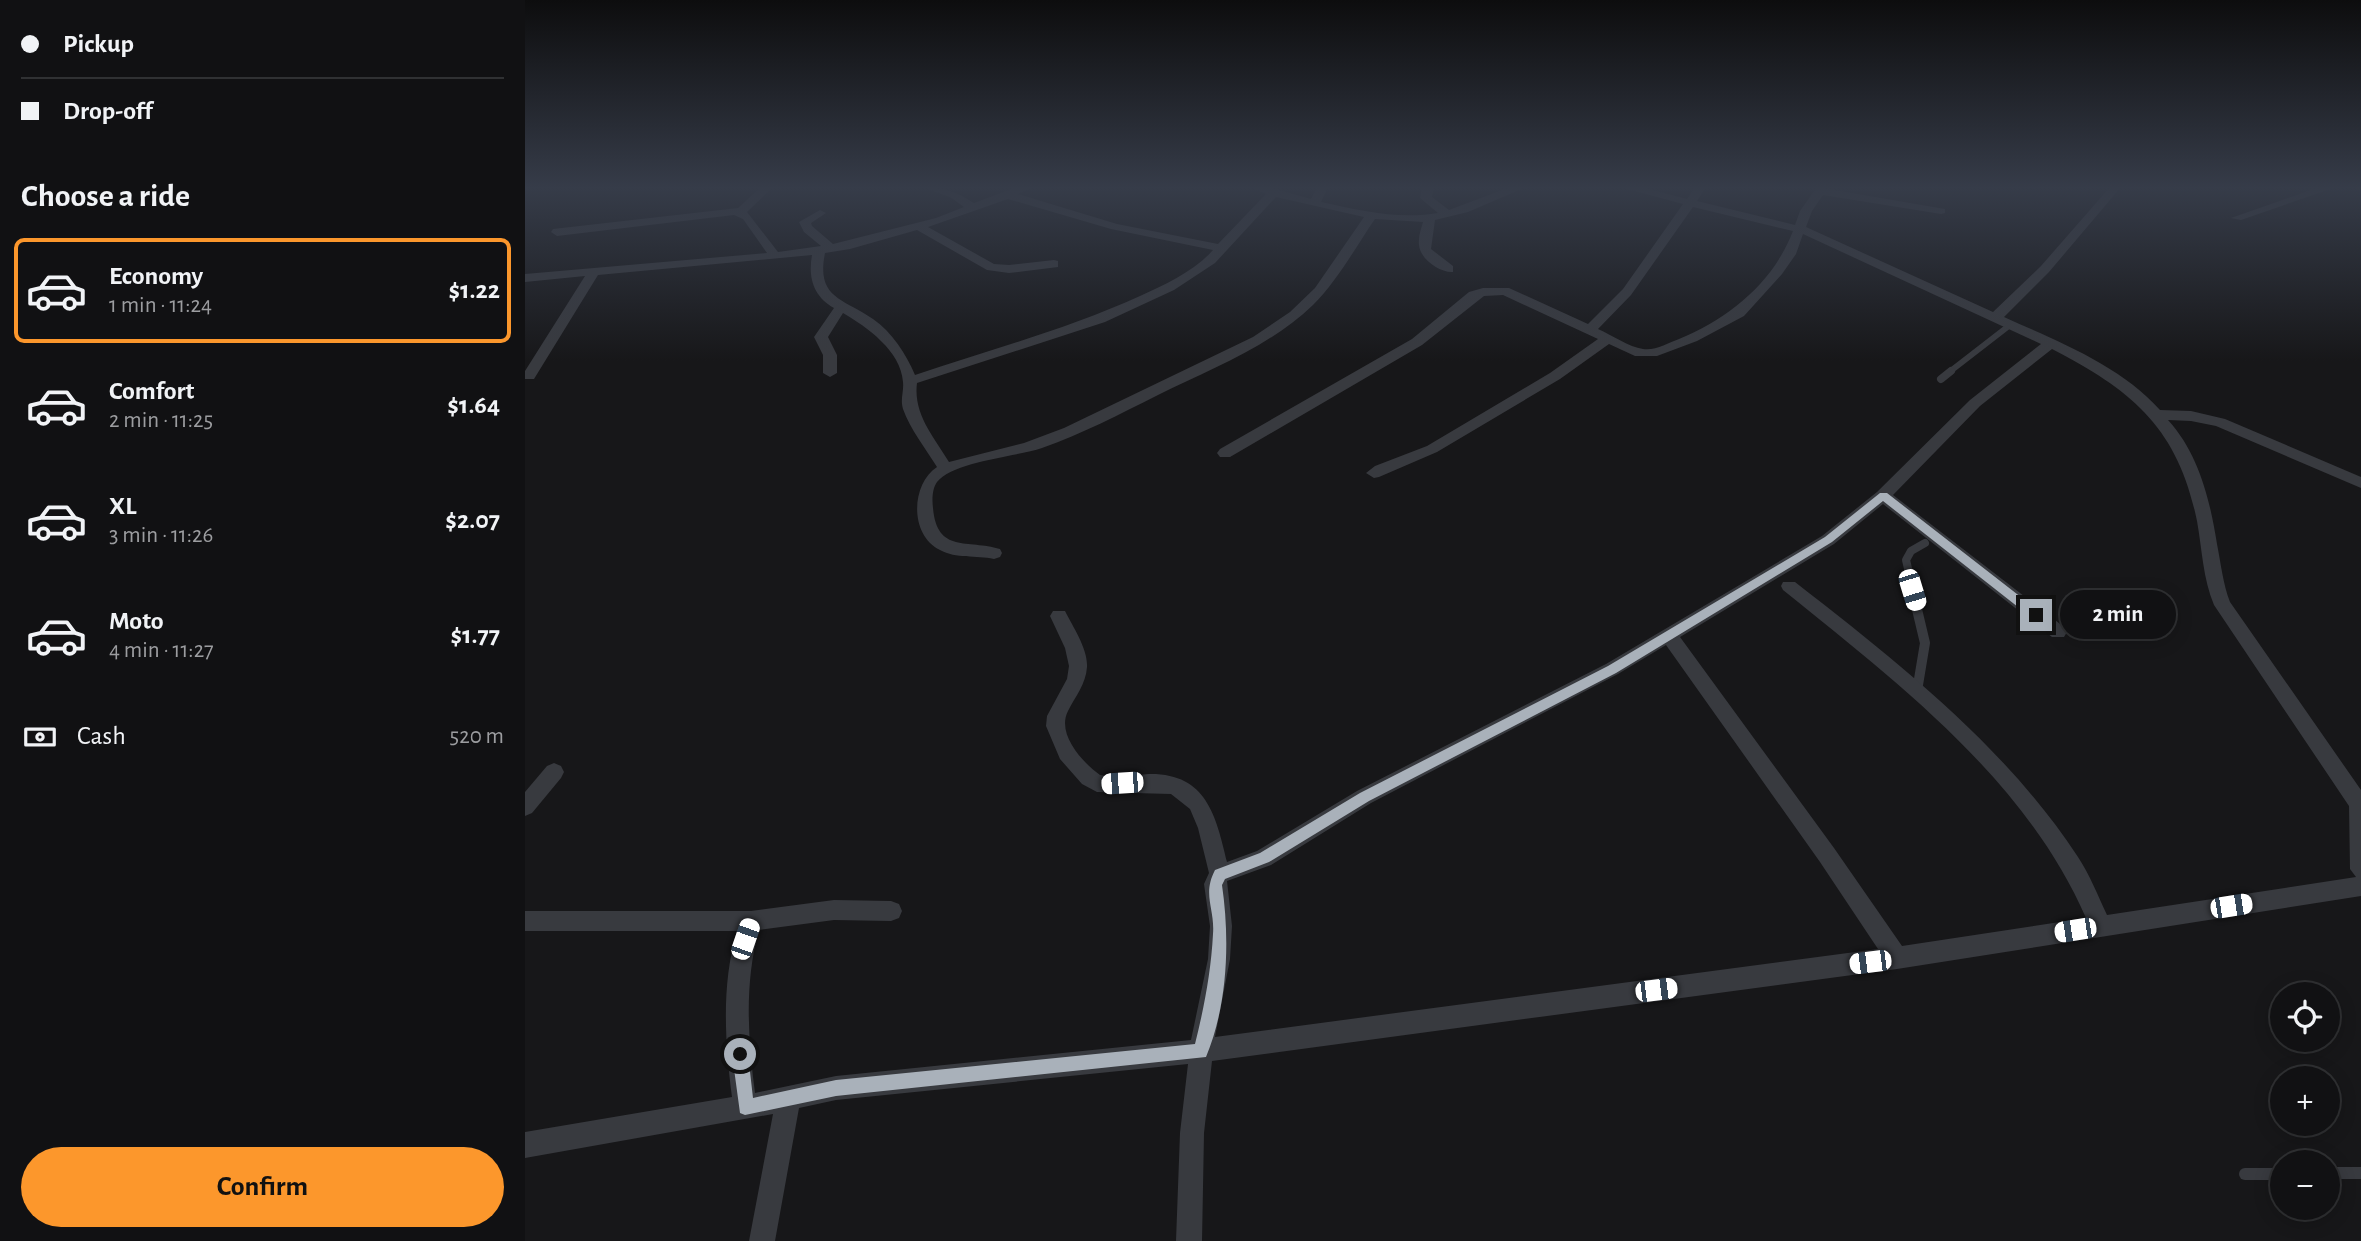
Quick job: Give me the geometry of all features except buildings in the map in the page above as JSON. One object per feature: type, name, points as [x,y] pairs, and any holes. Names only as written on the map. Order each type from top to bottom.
[{"type":"street","points":[[767,245],[775,256]]},
{"type":"street","points":[[825,245],[815,271],[820,288],[831,301],[870,323],[894,347],[910,381],[908,398],[911,411],[945,467]]},
{"type":"street","points":[[525,278],[775,256],[846,245]]},
{"type":"street","points":[[952,245],[991,267],[1009,269],[1054,264]]},
{"type":"street","points":[[1202,245],[1223,249]]},
{"type":"street","points":[[910,381],[1125,309],[1188,277],[1226,245]]},
{"type":"street","points":[[994,553],[951,548],[937,540],[927,518],[924,499],[931,479],[945,467],[1036,445],[1070,432],[1250,342],[1311,299],[1352,245]]},
{"type":"street","points":[[1424,245],[1427,256],[1449,269]]},
{"type":"street","points":[[1590,330],[1627,292],[1660,245]]},
{"type":"street","points":[[1225,453],[1408,348],[1439,326],[1474,295],[1505,291],[1636,352],[1657,352],[1692,338],[1739,313],[1778,271],[1792,245]]},
{"type":"street","points":[[1837,245],[2051,343],[2131,392],[2157,415],[2173,435],[2193,477],[2217,591],[2223,605],[2359,804],[2361,869]]},
{"type":"street","points":[[2002,322],[2066,245]]},
{"type":"street","points":[[529,376],[593,274]]},
{"type":"street","points":[[830,373],[830,355],[821,337],[841,307]]},
{"type":"street","points":[[1374,473],[1432,449],[1555,376],[1607,339]]},
{"type":"street","points":[[1220,874],[1264,858],[1364,797],[1517,720],[1669,636],[1828,540],[1883,495],[1975,403],[2051,343]]},
{"type":"street","points":[[2157,415],[2220,422],[2361,484]]},
{"type":"street","points":[[1883,495],[2058,632]]},
{"type":"street","points":[[1789,586],[1879,657],[1989,759],[2072,865],[2101,926]]},
{"type":"street","points":[[1059,616],[1078,663],[1073,685],[1057,710],[1054,724],[1057,737],[1068,755],[1098,784],[1157,783],[1180,789],[1190,795],[1203,814],[1220,874],[1215,884],[1221,926],[1219,959],[1213,1002],[1201,1051],[1192,1133],[1189,1241]]},
{"type":"street","points":[[1669,636],[1827,855],[1897,958]]},
{"type":"street","points":[[525,807],[554,772]]},
{"type":"street","points":[[525,1145],[745,1107],[836,1088],[1201,1051],[1897,958],[2361,886]]},
{"type":"street","points":[[525,921],[751,921],[834,910],[891,911]]},
{"type":"street","points":[[745,1107],[740,1054],[740,972],[751,921]]},
{"type":"street","points":[[762,1241],[788,1099]]},
{"type":"lane","points":[[1941,379],[2002,322]]},
{"type":"lane","points":[[1917,691],[1925,643],[1906,560],[1911,551],[1925,543]]},
{"type":"lane","points":[[2340,1173],[2361,1173]]},
{"type":"lane","points":[[2245,1174],[2270,1174]]},
{"type":"route","points":[[740,1054],[745,1107],[836,1088],[1201,1051],[1213,1002],[1219,959],[1221,926],[1215,884],[1220,874],[1227,869],[1245,866],[1264,858],[1364,797],[1612,669],[1828,540],[1883,495],[2036,615]]}]
